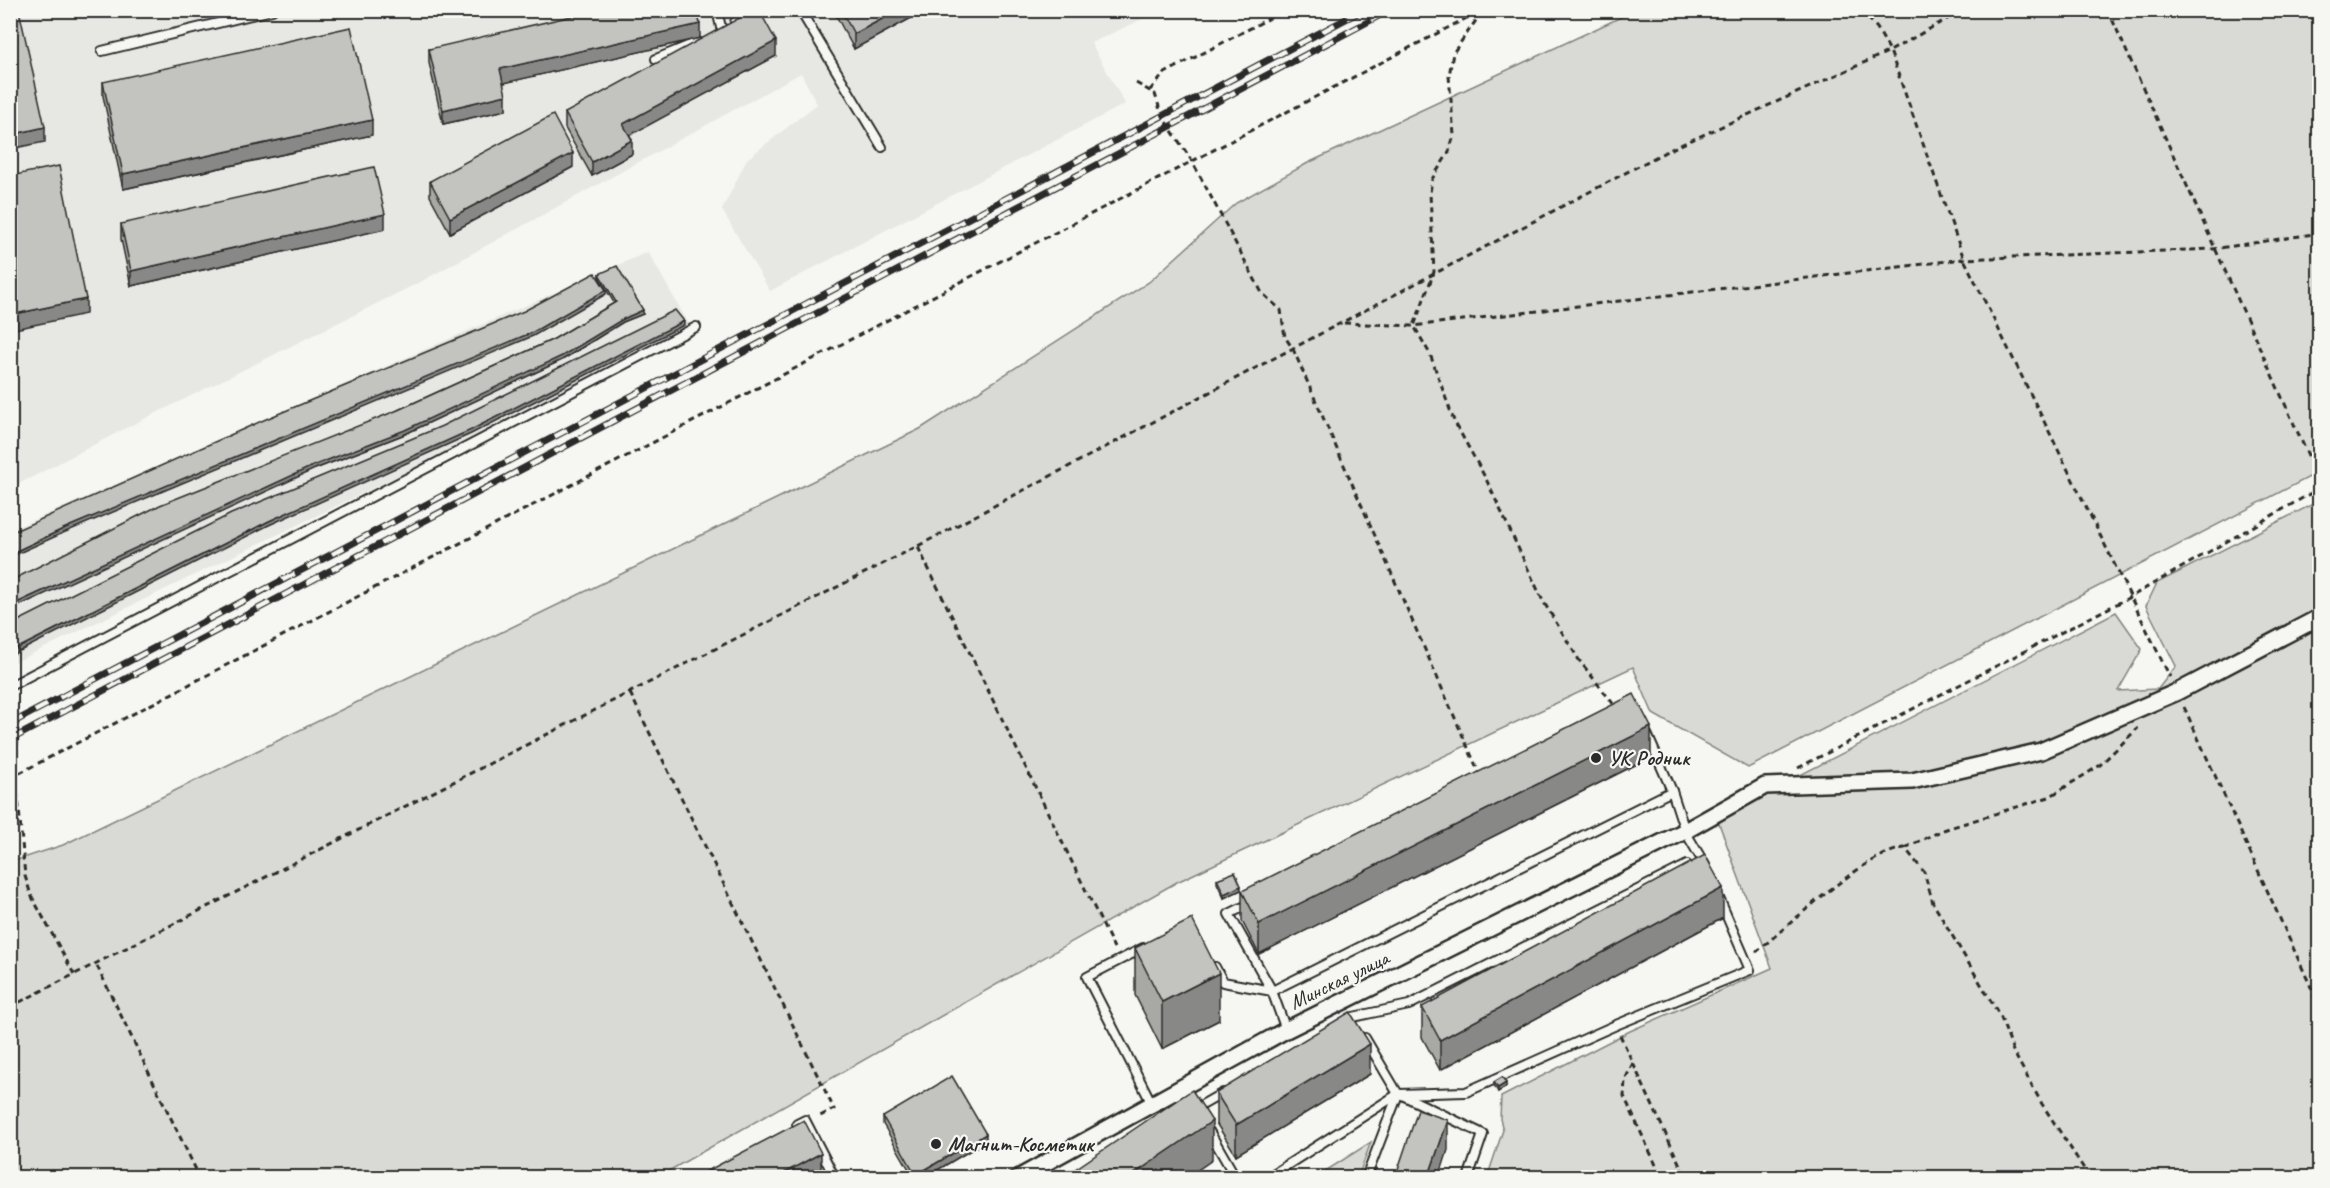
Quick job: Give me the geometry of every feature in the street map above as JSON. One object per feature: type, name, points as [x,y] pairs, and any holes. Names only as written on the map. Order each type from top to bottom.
[{"type":"street","name":"Минская улица","points":[[1018,1178],[1286,1030],[1685,831],[1765,786],[1912,781],[2041,751],[2177,692],[2319,617]]},
{"type":"lane","points":[[102,51],[272,10]]},
{"type":"lane","points":[[717,10],[722,32]]},
{"type":"lane","points":[[713,36],[751,10]]},
{"type":"lane","points":[[800,10],[882,147]]},
{"type":"lane","points":[[656,59],[703,40]]},
{"type":"lane","points":[[10,686],[696,327]]},
{"type":"lane","points":[[1641,720],[1672,791],[1685,831],[1702,858],[1711,878]]},
{"type":"lane","points":[[1212,962],[1223,982],[1272,991],[1672,791]]},
{"type":"lane","points":[[1334,1029],[1353,1017],[1409,1005],[1702,858]]},
{"type":"lane","points":[[1267,1178],[1398,1094],[1466,1092],[1616,1025],[1750,970],[1715,888]]},
{"type":"lane","points":[[1261,898],[1229,914],[1272,991],[1286,1030]]},
{"type":"lane","points":[[1150,944],[1087,977],[1152,1104]]},
{"type":"lane","points":[[1353,1017],[1398,1094],[1483,1134],[1468,1178]]},
{"type":"lane","points":[[1235,1086],[1191,1109],[1236,1178]]},
{"type":"lane","points":[[1366,1178],[1398,1094]]},
{"type":"lane","points":[[785,1130],[805,1120],[835,1178]]},
{"type":"path","points":[[1150,90],[1165,73],[1285,10]]},
{"type":"path","points":[[10,778],[1482,10]]},
{"type":"path","points":[[1414,326],[1434,272],[1430,193],[1432,179],[1449,152],[1454,135],[1449,76],[1453,53],[1482,10]]},
{"type":"path","points":[[1861,10],[1876,28],[1890,51],[1964,259],[2132,596],[2319,1007]]},
{"type":"path","points":[[10,1007],[97,966],[918,546],[1667,151],[1890,51],[1963,10]]},
{"type":"path","points":[[2108,10],[2319,482]]},
{"type":"path","points":[[1137,83],[1155,94],[1162,116],[1192,161],[1262,293],[1281,310],[1285,337],[1293,349],[1480,775]]},
{"type":"path","points":[[1343,322],[1414,326],[1964,259],[2213,249],[2319,233]]},
{"type":"path","points":[[1414,326],[1431,354],[1454,421],[1486,479],[1543,600],[1579,660],[1617,709]]},
{"type":"path","points":[[1796,769],[2132,596],[2319,488]]},
{"type":"path","points":[[918,546],[1120,961]]},
{"type":"path","points":[[630,693],[834,1109],[807,1124]]},
{"type":"path","points":[[10,694],[18,720],[16,775],[25,876],[32,895],[75,976]]},
{"type":"path","points":[[1746,960],[1866,865],[1894,849],[1905,848],[1942,830],[2049,797],[2099,766],[2144,723]]},
{"type":"path","points":[[1905,848],[1924,872],[1933,903],[2001,1018],[2013,1051],[2042,1104],[2090,1178]]},
{"type":"path","points":[[97,966],[200,1178]]},
{"type":"path","points":[[1616,1025],[1686,1178]]},
{"type":"path","points":[[1633,1063],[1625,1080],[1624,1096],[1662,1178]]},
{"type":"shaded area","points":[[11,11],[1160,11],[1091,43],[1125,104],[770,291],[722,210],[747,159],[817,104],[801,73],[422,281],[126,428],[11,488]]},
{"type":"shaded area","points":[[1634,11],[2319,11],[2319,472],[1748,768],[1653,714],[1633,667],[1177,882],[658,1177],[11,1177],[11,862],[63,845],[920,429],[1149,282],[1236,203],[1308,163]]},
{"type":"shaded area","points":[[648,252],[690,326],[462,445],[11,664],[11,530]]},
{"type":"shaded area","points":[[2319,501],[2319,1177],[1487,1178],[1503,1130],[1500,1119],[1501,1097],[1630,1031],[1772,968],[1717,818],[2116,612],[2142,649],[2118,691],[2158,689],[2176,666],[2146,606],[2157,583]]},
{"type":"shaded area","points":[[1371,1142],[1358,1177],[1316,1177]]},
{"type":"building","points":[[10,10],[19,10],[45,127],[10,135]]},
{"type":"building","points":[[598,10],[697,10],[700,24],[500,69],[506,95],[443,110],[429,49]]},
{"type":"building","points":[[754,10],[759,10],[776,41],[623,124],[632,140],[592,162],[565,113]]},
{"type":"building","points":[[841,10],[899,10],[854,34]]},
{"type":"building","points":[[351,27],[372,120],[123,174],[103,82]]},
{"type":"building","points":[[553,115],[573,153],[450,218],[430,181]]},
{"type":"building","points":[[59,166],[86,299],[10,315],[10,176]]},
{"type":"building","points":[[374,167],[385,214],[131,271],[121,224]]},
{"type":"building","points":[[617,266],[643,310],[623,319],[562,356],[405,430],[315,465],[10,606],[10,581],[160,505],[398,410],[554,339],[616,302],[599,274]]},
{"type":"building","points":[[595,273],[606,290],[533,332],[63,529],[10,554],[10,533],[266,419],[524,311]]},
{"type":"building","points":[[675,310],[684,321],[471,430],[269,521],[10,652],[10,625],[231,514],[442,426]]},
{"type":"building","points":[[1634,694],[1651,727],[1259,924],[1242,891]]},
{"type":"building","points":[[1705,855],[1723,888],[1440,1040],[1422,1007]]},
{"type":"building","points":[[1235,872],[1241,886],[1224,894],[1217,879]]},
{"type":"building","points":[[1192,919],[1219,973],[1162,1002],[1135,948]]},
{"type":"building","points":[[1350,1012],[1370,1044],[1236,1125],[1216,1093]]},
{"type":"building","points":[[952,1076],[986,1134],[916,1175],[883,1117]]},
{"type":"building","points":[[1502,1077],[1506,1083],[1498,1088],[1494,1082]]},
{"type":"building","points":[[1192,1090],[1212,1121],[1128,1178],[1062,1178]]},
{"type":"building","points":[[1418,1110],[1448,1120],[1428,1178],[1395,1178]]},
{"type":"building","points":[[804,1120],[821,1153],[775,1178],[694,1178]]},
{"type":"railway","points":[[10,724],[1363,10]]},
{"type":"railway","points":[[10,740],[1390,10]]},
{"type":"place","name":"УК Родник","points":[[1596,758]]},
{"type":"place","name":"Магнит-Косметик","points":[[936,1144]]}]
